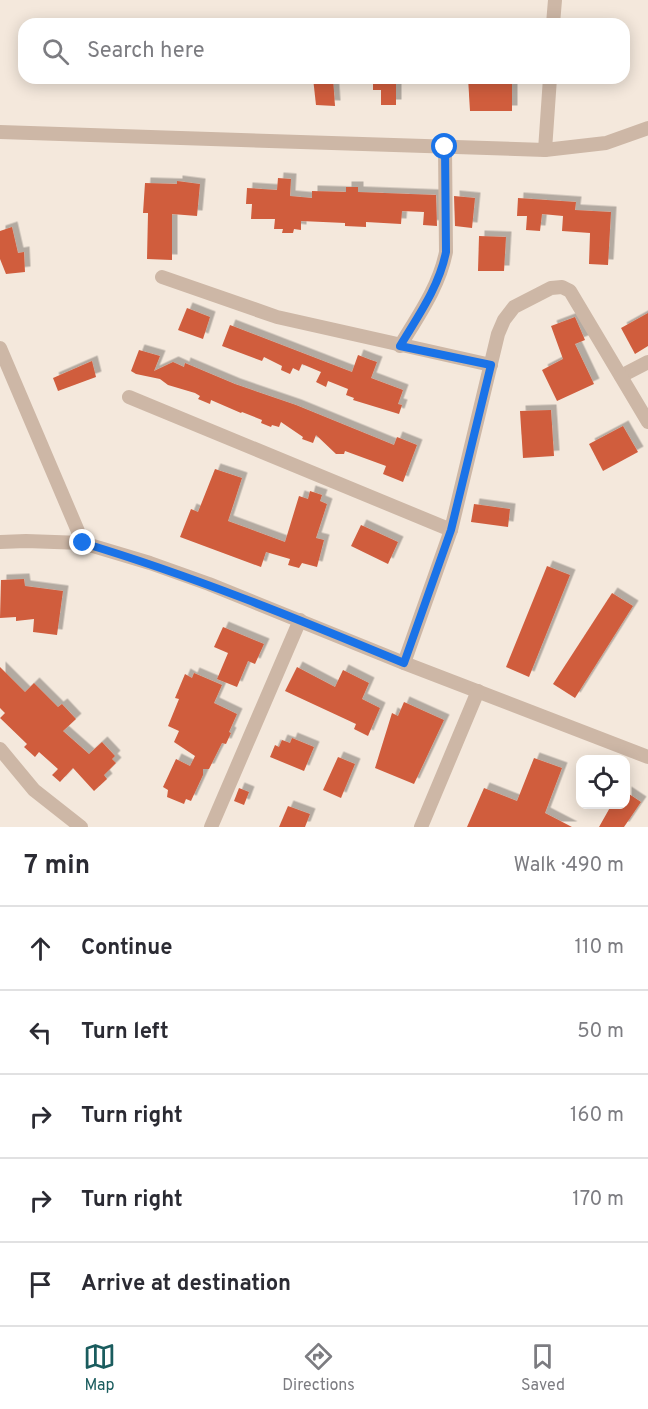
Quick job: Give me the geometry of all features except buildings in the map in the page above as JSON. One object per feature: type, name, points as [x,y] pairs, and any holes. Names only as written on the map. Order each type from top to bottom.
[{"type":"street","points":[[554,18],[555,0]]},
{"type":"street","points":[[545,150],[550,84]]},
{"type":"street","points":[[0,132],[545,150],[606,143],[648,128]]},
{"type":"street","points":[[400,346],[437,283],[443,268],[446,252],[445,147]]},
{"type":"street","points":[[162,277],[277,317],[491,365]]},
{"type":"street","points":[[404,663],[451,530],[498,334],[504,320],[514,308],[551,288],[562,287],[570,291],[648,422]]},
{"type":"street","points":[[0,348],[83,543]]},
{"type":"street","points":[[621,376],[648,362]]},
{"type":"street","points":[[129,397],[451,530]]},
{"type":"street","points":[[0,542],[83,543],[160,566],[648,757]]},
{"type":"street","points":[[211,827],[300,620]]},
{"type":"street","points":[[422,827],[478,692]]},
{"type":"street","points":[[0,749],[34,790],[81,827]]},
{"type":"route","points":[[83,543],[209,584],[404,663],[451,530],[491,365],[400,346],[437,283],[443,268],[446,252],[445,147]]}]
